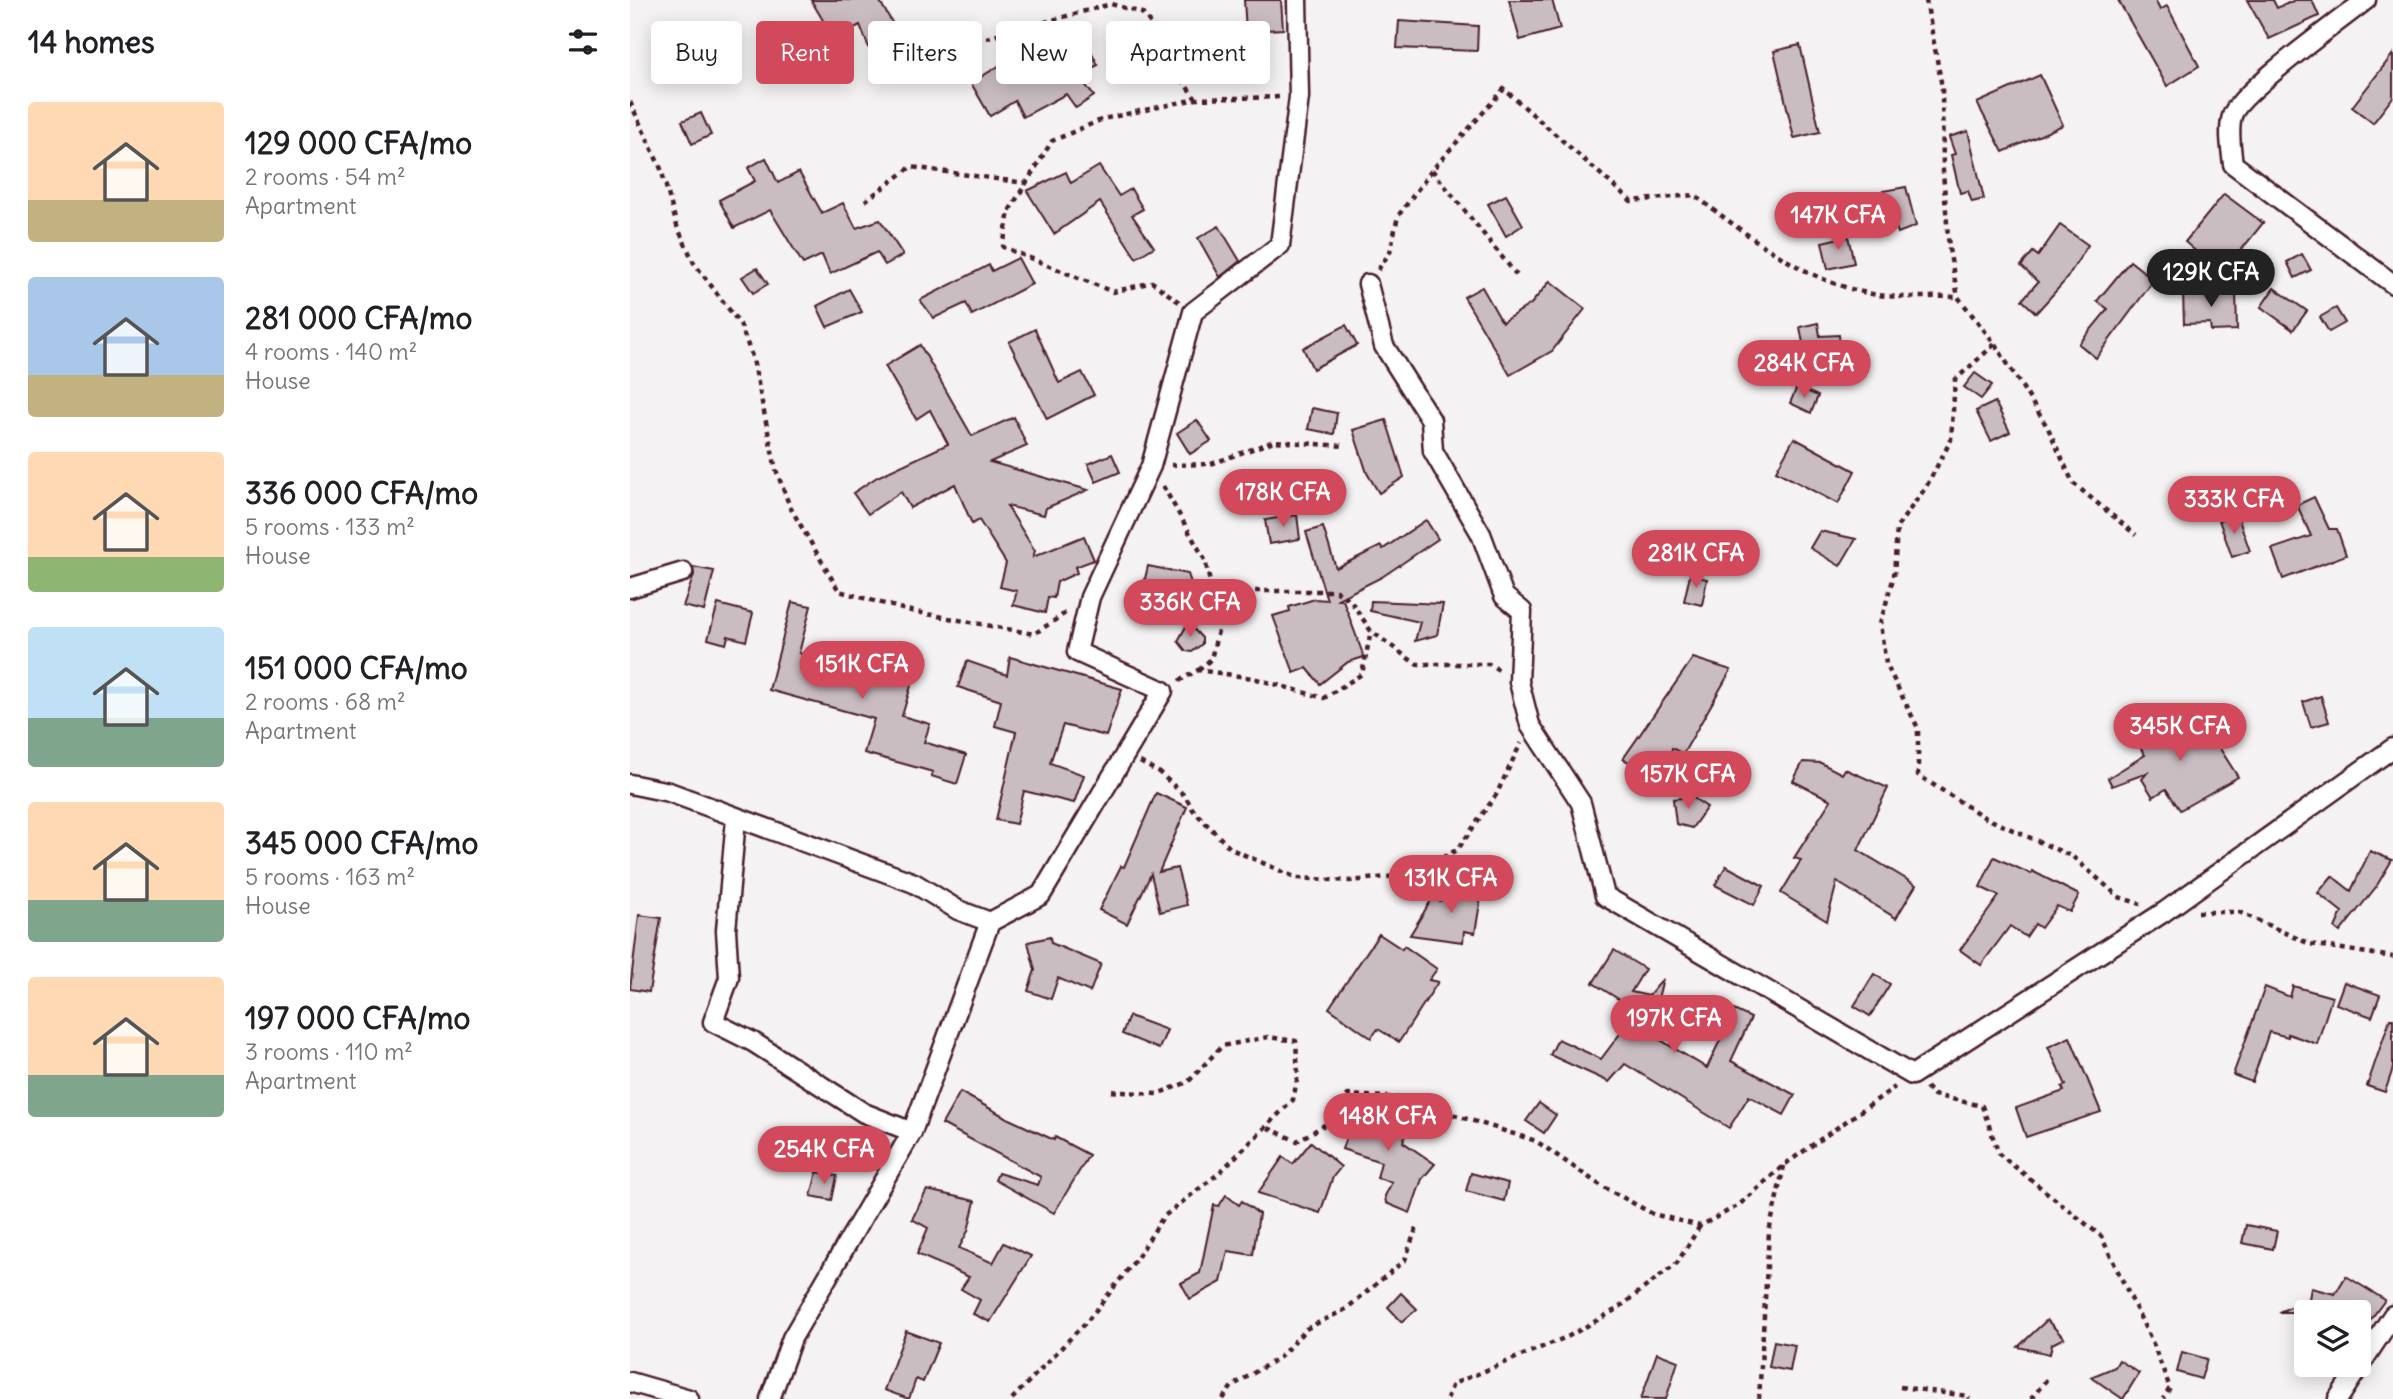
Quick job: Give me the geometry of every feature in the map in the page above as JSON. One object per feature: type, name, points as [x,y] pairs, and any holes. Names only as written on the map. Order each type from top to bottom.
[{"type":"street","points":[[770,1399],[792,1338],[912,1132],[990,922],[1041,895],[1163,691],[1077,652],[1090,597],[1151,466],[1193,312],[1280,245],[1299,97],[1297,0]]},
{"type":"street","points":[[2366,0],[2260,84],[2232,113],[2233,164],[2393,284]]},
{"type":"street","points":[[1368,284],[1384,346],[1431,420],[1433,451],[1481,534],[1504,596],[1522,611],[1519,682],[1530,725],[1581,803],[1605,896],[1912,1075],[2164,912],[2393,748]]},
{"type":"street","points":[[630,588],[683,572]]},
{"type":"street","points":[[630,784],[669,792],[914,883],[958,910],[990,922]]},
{"type":"street","points":[[736,819],[726,930],[729,978],[713,1021],[752,1042],[864,1113],[912,1132]]},
{"type":"street","points":[[2338,1399],[2393,1315]]},
{"type":"street","points":[[630,1382],[689,1399]]},
{"type":"path","points":[[1926,0],[1942,86],[1943,172],[1949,249],[1958,297],[1996,344],[2048,428],[2073,483],[2136,535]]},
{"type":"path","points":[[982,39],[1111,4],[1142,13],[1165,40],[1178,75],[1196,100]]},
{"type":"path","points":[[1368,284],[1390,252],[1398,216],[1432,170],[1504,89],[1631,201],[1694,195],[1775,254],[1829,281],[1873,294],[1958,297]]},
{"type":"path","points":[[1193,312],[1152,282],[1112,292],[1003,247],[1009,211],[1052,141],[1103,119],[1196,100],[1299,97]]},
{"type":"path","points":[[630,102],[662,169],[677,226],[694,263],[740,324],[753,359],[776,470],[790,507],[839,591],[906,610],[1034,634],[1090,597]]},
{"type":"path","points":[[865,201],[911,167],[1025,183]]},
{"type":"path","points":[[1432,170],[1519,278]]},
{"type":"path","points":[[1996,344],[1955,380],[1951,440],[1926,487],[1897,527],[1894,576],[1880,624],[1886,664],[1917,728],[1918,775],[1984,817],[2073,857],[2119,897],[2164,912],[2239,912],[2310,944],[2393,957]]},
{"type":"path","points":[[1163,691],[1211,660],[1221,619],[1205,560],[1193,534],[1151,466],[1211,464],[1275,441],[1345,446]]},
{"type":"path","points":[[1212,592],[1336,591],[1350,600],[1371,631],[1416,664],[1489,664],[1519,682]]},
{"type":"path","points":[[1198,670],[1253,678],[1324,698],[1362,674],[1371,631]]},
{"type":"path","points":[[1125,752],[1177,788],[1194,811],[1231,849],[1297,878],[1350,881],[1413,874],[1458,849],[1496,795],[1530,725]]},
{"type":"path","points":[[1012,1399],[1089,1319],[1136,1258],[1163,1217],[1218,1174],[1293,1101],[1298,1075],[1296,1041],[1268,1037],[1222,1046],[1188,1082],[1157,1094],[1107,1091]]},
{"type":"path","points":[[1447,1399],[1453,1384],[1569,1336],[1618,1308],[1676,1263],[1700,1226],[1739,1205],[1784,1165],[1912,1075],[1934,1095],[1982,1106],[1999,1154],[2101,1236],[2170,1388],[2163,1399]]},
{"type":"path","points":[[1268,1128],[1297,1141],[1328,1123],[1348,1095],[1402,1098],[1536,1141],[1600,1185],[1653,1214],[1700,1226]]},
{"type":"path","points":[[1759,1399],[1769,1232],[1784,1165]]},
{"type":"path","points":[[1223,1399],[1232,1386],[1280,1357],[1306,1329],[1346,1309],[1405,1260],[1417,1226]]},
{"type":"path","points":[[2031,1399],[2048,1379]]},
{"type":"path","points":[[1900,1387],[1968,1396],[1969,1399]]},
{"type":"building","points":[[811,0],[879,0],[891,21],[868,21],[868,45],[860,25],[854,28],[854,21],[823,21]]},
{"type":"building","points":[[1244,0],[1281,0],[1283,29],[1270,30],[1270,21],[1245,21]]},
{"type":"building","points":[[1509,0],[1552,0],[1560,29],[1520,40]]},
{"type":"building","points":[[2118,0],[2155,0],[2160,10],[2167,6],[2199,66],[2167,86]]},
{"type":"building","points":[[2247,0],[2273,0],[2277,8],[2295,0],[2312,0],[2319,16],[2269,39]]},
{"type":"building","points":[[1399,21],[1478,26],[1477,51],[1397,48]]},
{"type":"building","points":[[1800,45],[1820,132],[1794,138],[1774,51]]},
{"type":"building","points":[[1092,53],[1098,65],[1092,68]]},
{"type":"building","points":[[2393,54],[2393,97],[2373,123],[2352,107]]},
{"type":"building","points":[[996,68],[996,84],[1085,84],[1094,96],[1076,108],[1066,94],[1023,117],[1015,101],[990,116],[972,84],[982,84],[982,76]]},
{"type":"building","points":[[2040,75],[2063,125],[2003,152],[1977,103]]},
{"type":"building","points":[[701,113],[711,135],[692,144],[682,121]]},
{"type":"building","points":[[1968,131],[1984,199],[1972,202],[1968,191],[1960,193],[1951,155],[1955,154],[1949,137]]},
{"type":"building","points":[[766,158],[778,183],[799,172],[822,213],[843,203],[856,228],[880,220],[903,255],[885,265],[877,252],[830,274],[822,255],[803,264],[770,210],[734,228],[719,200],[755,181],[748,168]]},
{"type":"building","points":[[1099,166],[1119,196],[1131,189],[1143,209],[1132,215],[1154,247],[1136,258],[1100,202],[1054,234],[1027,191],[1066,172],[1071,183]]},
{"type":"building","points":[[1906,187],[1916,226],[1898,233],[1883,191]]},
{"type":"building","points":[[2224,194],[2263,223],[2222,274],[2185,242]]},
{"type":"building","points":[[1506,195],[1523,225],[1506,236],[1488,204]]},
{"type":"building","points":[[2060,225],[2088,245],[2065,281],[2036,313],[2022,300],[2038,282],[2021,266],[2033,252],[2038,256]]},
{"type":"building","points":[[1219,226],[1240,261],[1220,277],[1198,238]]},
{"type":"building","points":[[1848,236],[1854,263],[1828,269],[1822,242]]},
{"type":"building","points":[[2302,254],[2311,270],[2295,278],[2287,262]]},
{"type":"building","points":[[1018,258],[1032,284],[972,315],[966,303],[934,318],[920,300],[989,265],[992,271]]},
{"type":"building","points":[[2130,261],[2154,280],[2096,358],[2079,344],[2108,309],[2097,301]]},
{"type":"building","points":[[757,268],[768,284],[753,293],[742,277]]},
{"type":"building","points":[[1550,281],[1585,309],[1552,351],[1510,375],[1464,297],[1482,287],[1502,322],[1531,304]]},
{"type":"building","points":[[2274,288],[2307,311],[2293,330],[2261,307]]},
{"type":"building","points":[[849,289],[862,312],[827,327],[817,306]]},
{"type":"building","points":[[2236,290],[2237,330],[2211,331],[2210,323],[2184,324],[2183,292]]},
{"type":"building","points":[[2336,308],[2345,323],[2329,332],[2320,317]]},
{"type":"building","points":[[1818,323],[1820,336],[1839,335],[1841,363],[1808,370],[1800,327]]},
{"type":"building","points":[[1346,325],[1357,345],[1313,369],[1303,348]]},
{"type":"building","points":[[1035,329],[1059,383],[1082,372],[1094,395],[1047,419],[1009,342]]},
{"type":"building","points":[[920,345],[972,436],[1014,417],[1027,446],[990,462],[1088,490],[1046,508],[1044,515],[1007,506],[1035,551],[1033,557],[1084,536],[1094,560],[1075,567],[1077,573],[1057,582],[1054,598],[1048,597],[1045,613],[1013,605],[1017,591],[1000,587],[1006,563],[979,520],[972,524],[955,484],[910,508],[901,492],[868,514],[853,493],[877,477],[948,444],[930,410],[916,419],[885,366]]},
{"type":"building","points":[[1975,373],[1992,385],[1981,399],[1964,387]]},
{"type":"building","points":[[1797,387],[1818,396],[1811,413],[1790,403]]},
{"type":"building","points":[[1995,402],[2010,432],[1991,441],[1976,411]]},
{"type":"building","points":[[1312,408],[1337,413],[1334,434],[1308,429]]},
{"type":"building","points":[[1197,420],[1211,441],[1190,454],[1177,433]]},
{"type":"building","points":[[1386,420],[1404,477],[1379,493],[1367,473],[1353,430]]},
{"type":"building","points":[[1794,438],[1855,471],[1838,504],[1776,471]]},
{"type":"building","points":[[1112,454],[1120,472],[1096,482],[1088,464]]},
{"type":"building","points":[[2314,497],[2329,529],[2337,529],[2346,555],[2283,579],[2272,549],[2311,536],[2297,505]]},
{"type":"building","points":[[2237,514],[2250,551],[2232,557],[2219,520]]},
{"type":"building","points":[[1297,515],[1300,539],[1269,544],[1265,520]]},
{"type":"building","points":[[1426,520],[1438,539],[1382,577],[1336,600],[1343,600],[1364,657],[1348,662],[1320,684],[1307,668],[1294,673],[1273,616],[1290,611],[1289,607],[1315,599],[1327,600],[1306,532],[1323,527],[1336,568],[1381,546],[1383,549]]},
{"type":"building","points":[[1820,531],[1856,539],[1840,566],[1810,548]]},
{"type":"building","points":[[1148,566],[1188,574],[1193,589],[1191,612],[1140,600]]},
{"type":"building","points":[[693,567],[714,571],[704,611],[683,606],[694,575]]},
{"type":"building","points":[[1690,575],[1707,579],[1702,605],[1684,601]]},
{"type":"building","points":[[1371,601],[1443,604],[1437,635],[1415,641],[1420,622],[1370,611]]},
{"type":"building","points":[[792,602],[811,606],[799,653],[882,676],[887,660],[916,669],[902,716],[930,724],[924,742],[966,755],[957,784],[931,776],[933,772],[864,753],[874,719],[769,690]]},
{"type":"building","points":[[718,604],[753,613],[746,641],[728,636],[726,644],[708,639]]},
{"type":"building","points":[[1188,623],[1202,638],[1202,644],[1192,652],[1186,651],[1178,641]]},
{"type":"building","points":[[1010,657],[1122,689],[1106,736],[1063,725],[1050,763],[1084,775],[1074,803],[1024,791],[1016,824],[996,820],[1016,732],[995,726],[1001,701],[958,687],[967,661],[1007,675]]},
{"type":"building","points":[[1693,658],[1731,670],[1683,754],[1672,748],[1668,775],[1648,772],[1623,759]]},
{"type":"building","points":[[2321,696],[2329,722],[2311,727],[2303,702]]},
{"type":"building","points":[[2189,710],[2208,739],[2212,736],[2238,777],[2180,810],[2166,789],[2153,797],[2142,779],[2147,773],[2112,786],[2108,778],[2145,755],[2137,743]]},
{"type":"building","points":[[1803,762],[1821,763],[1842,774],[1845,769],[1888,788],[1858,850],[1916,885],[1896,918],[1837,882],[1827,921],[1781,893],[1801,860],[1794,858],[1831,800],[1793,781]]},
{"type":"building","points":[[1156,793],[1187,807],[1159,872],[1177,868],[1187,905],[1160,912],[1151,874],[1127,924],[1099,910],[1121,866],[1124,867]]},
{"type":"building","points":[[1692,797],[1707,807],[1692,828],[1676,824],[1673,799]]},
{"type":"building","points":[[2370,851],[2392,860],[2376,887],[2340,932],[2335,928],[2342,912],[2318,893],[2332,876],[2351,891]]},
{"type":"building","points":[[1994,857],[2031,874],[2032,871],[2079,895],[2070,912],[2057,906],[2041,928],[2035,924],[2026,937],[2010,926],[1981,965],[1960,950],[1999,896],[1980,887]]},
{"type":"building","points":[[1726,866],[1764,886],[1754,905],[1715,885]]},
{"type":"building","points":[[1462,879],[1481,897],[1475,933],[1464,931],[1463,942],[1410,935],[1433,897],[1440,901]]},
{"type":"building","points":[[639,915],[661,918],[649,992],[630,989]]},
{"type":"building","points":[[1379,934],[1402,949],[1404,946],[1437,969],[1429,980],[1438,982],[1399,1042],[1378,1029],[1371,1038],[1329,1008]]},
{"type":"building","points":[[1050,937],[1051,943],[1101,964],[1090,992],[1058,978],[1051,999],[1028,991],[1035,970],[1028,942]]},
{"type":"building","points":[[1614,950],[1645,969],[1631,992],[1649,996],[1663,979],[1649,1033],[1707,1068],[1734,1010],[1751,1018],[1731,1061],[1795,1095],[1784,1115],[1749,1096],[1729,1128],[1625,1064],[1609,1082],[1550,1055],[1558,1039],[1601,1059],[1637,1011],[1593,983]]},
{"type":"building","points":[[1874,974],[1890,984],[1870,1016],[1854,1006]]},
{"type":"building","points":[[2344,982],[2380,995],[2372,1017],[2336,1004]]},
{"type":"building","points":[[2293,986],[2332,997],[2317,1044],[2288,1034],[2288,1037],[2269,1032],[2252,1082],[2233,1075],[2265,987],[2290,997]]},
{"type":"building","points":[[1129,1016],[1167,1030],[1159,1049],[1122,1034]]},
{"type":"building","points":[[2390,1019],[2393,1019],[2393,1068],[2385,1092],[2367,1086]]},
{"type":"building","points":[[2070,1037],[2101,1112],[2026,1137],[2016,1108],[2064,1091],[2062,1087],[2066,1085],[2048,1047]]},
{"type":"building","points":[[960,1092],[1009,1119],[1054,1140],[1055,1137],[1089,1155],[1054,1213],[995,1180],[998,1173],[1038,1185],[1041,1177],[942,1124]]},
{"type":"building","points":[[1359,1100],[1377,1106],[1375,1112],[1409,1123],[1403,1142],[1435,1164],[1422,1179],[1410,1213],[1386,1203],[1385,1196],[1392,1182],[1377,1178],[1381,1162],[1342,1149]]},
{"type":"building","points":[[1539,1103],[1556,1115],[1544,1133],[1526,1121]]},
{"type":"building","points":[[1311,1142],[1341,1167],[1333,1177],[1320,1213],[1258,1193],[1283,1157],[1293,1164]]},
{"type":"building","points":[[817,1172],[837,1176],[832,1200],[811,1196]]},
{"type":"building","points":[[1471,1173],[1508,1183],[1504,1201],[1466,1191]]},
{"type":"building","points":[[927,1190],[975,1201],[968,1231],[959,1248],[993,1263],[1004,1243],[1031,1256],[990,1322],[973,1314],[980,1300],[961,1289],[969,1277],[917,1254],[928,1228],[912,1219]]},
{"type":"building","points":[[1226,1195],[1239,1205],[1242,1201],[1259,1214],[1253,1255],[1228,1251],[1221,1282],[1190,1299],[1181,1283],[1200,1273],[1214,1205],[1219,1206]]},
{"type":"building","points":[[2246,1225],[2277,1231],[2273,1249],[2242,1243]]},
{"type":"building","points":[[2346,1276],[2385,1300],[2371,1319],[2371,1300],[2307,1300],[2311,1288],[2335,1294]]},
{"type":"building","points":[[1401,1293],[1417,1309],[1402,1322],[1388,1307]]},
{"type":"building","points":[[2294,1306],[2294,1312],[2279,1312]]},
{"type":"building","points":[[2047,1320],[2064,1338],[2052,1344],[2050,1354],[2018,1347]]},
{"type":"building","points":[[906,1331],[939,1343],[923,1382],[916,1379],[909,1399],[884,1390]]},
{"type":"building","points":[[1774,1341],[1795,1345],[1790,1371],[1769,1367]]},
{"type":"building","points":[[2182,1352],[2207,1359],[2201,1379],[2177,1372]]},
{"type":"building","points":[[1657,1353],[1678,1361],[1666,1399],[1641,1399]]},
{"type":"building","points":[[2119,1360],[2139,1373],[2123,1399],[2091,1377],[2115,1367]]}]
